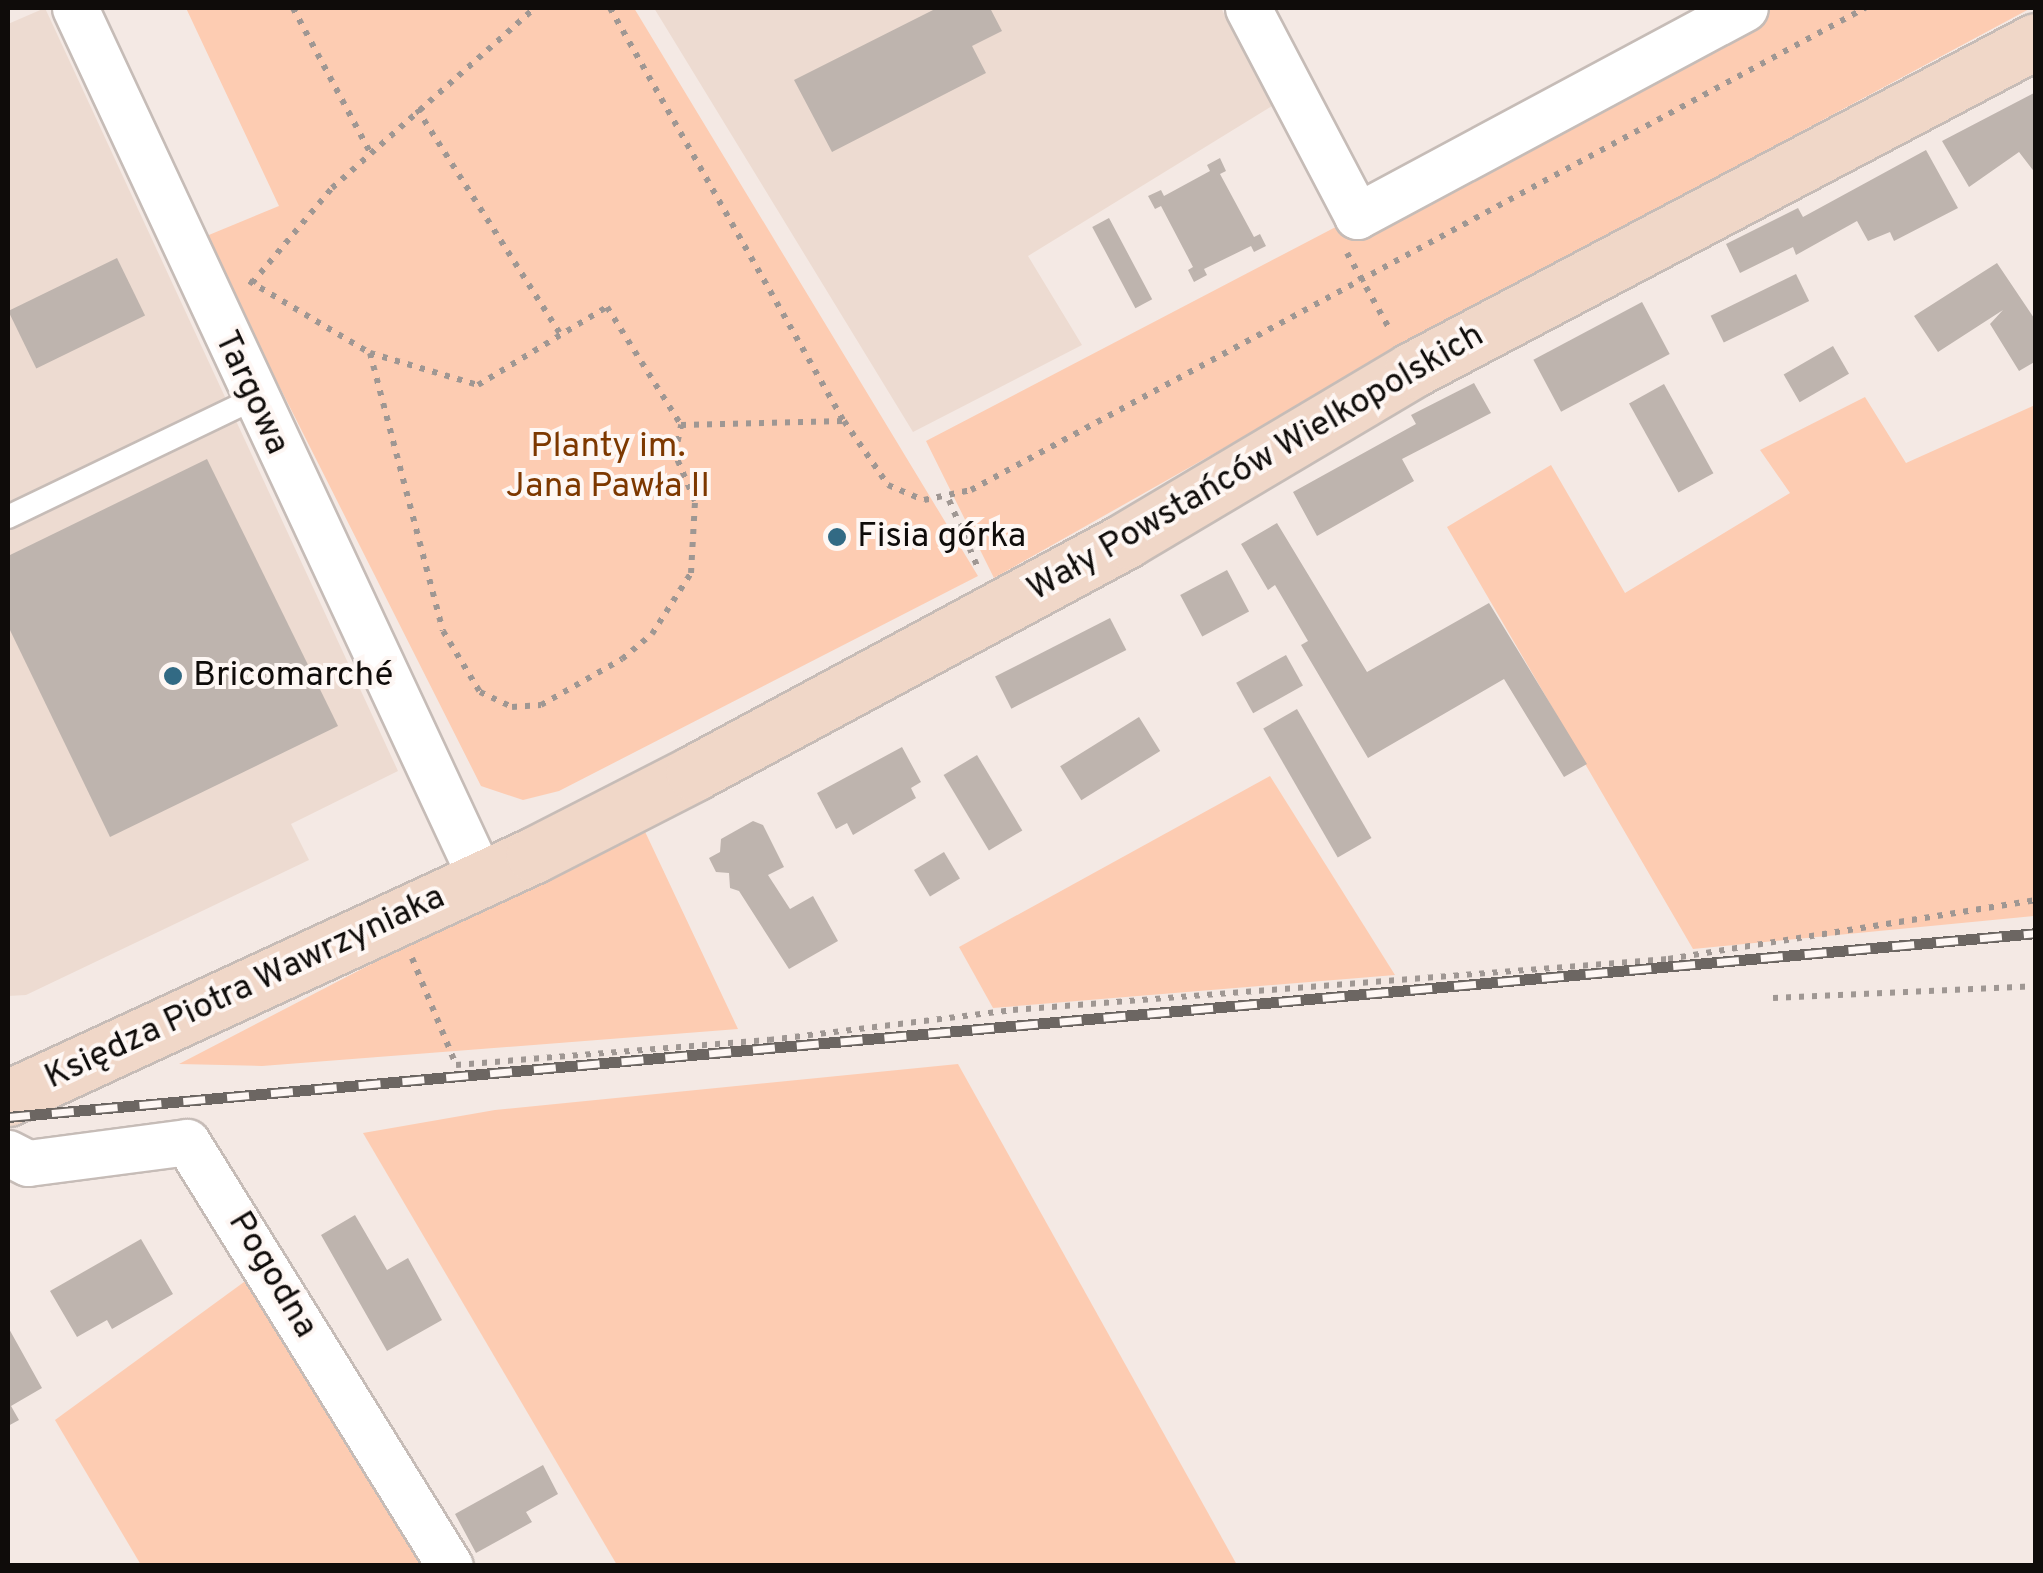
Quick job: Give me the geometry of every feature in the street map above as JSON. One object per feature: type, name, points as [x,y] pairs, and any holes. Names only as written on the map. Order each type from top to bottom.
[{"type":"main road","name":"Wały Powstańców Wielkopolskich","points":[[482,878],[881,674],[1126,540],[1412,370],[2033,42]]},
{"type":"main road","name":"Księdza Piotra Wawrzyniaka","points":[[8,1098],[482,878]]},
{"type":"street","name":"Targowa","points":[[74,8],[253,399],[482,878]]},
{"type":"street","points":[[1248,8],[1350,231],[1745,8]]},
{"type":"street","name":"Pogodna","points":[[8,1153],[28,1162],[187,1142],[450,1566]]},
{"type":"lane","points":[[8,517],[253,399]]},
{"type":"path","points":[[293,8],[370,152]]},
{"type":"path","points":[[252,282],[370,152],[535,8]]},
{"type":"path","points":[[610,8],[844,421],[888,485],[906,497],[949,500],[1864,8]]},
{"type":"path","points":[[417,109],[561,335]]},
{"type":"path","points":[[1350,231],[1362,280],[1412,370]]},
{"type":"path","points":[[238,274],[370,353],[478,385],[607,307],[681,425],[675,454],[695,501],[691,574],[652,634],[622,659],[542,705],[512,706],[480,692],[444,631],[370,353]]},
{"type":"path","points":[[681,425],[844,421]]},
{"type":"path","points":[[949,500],[980,572]]},
{"type":"path","points":[[411,957],[456,1065],[768,1040],[1013,1010],[1668,959],[2036,900]]},
{"type":"path","points":[[1772,998],[2036,986]]},
{"type":"shaded area","points":[[45,8],[398,771],[291,824],[309,860],[26,995],[8,996],[8,24]]},
{"type":"shaded area","points":[[654,8],[1221,8],[1272,106],[1028,256],[1082,345],[913,432]]},
{"type":"green space","name":"Planty im. Jana Pawła II","points":[[186,8],[634,8],[978,576],[559,791],[523,800],[481,786],[204,237],[279,206]]},
{"type":"green space","points":[[1755,8],[2031,8],[1441,325],[994,578],[926,441]]},
{"type":"green space","points":[[1865,397],[1906,463],[2035,405],[2035,916],[1693,949],[1447,527],[1551,465],[1625,593],[1790,493],[1760,450]]},
{"type":"green space","points":[[1270,776],[1395,975],[993,1008],[959,947]]},
{"type":"green space","points":[[632,804],[738,1029],[262,1066],[179,1064],[481,907]]},
{"type":"green space","points":[[958,1064],[1237,1565],[617,1565],[363,1133],[495,1110]]},
{"type":"green space","points":[[266,1266],[450,1565],[141,1565],[55,1420]]},
{"type":"building","points":[[937,8],[990,8],[1002,31],[972,46],[986,73],[832,152],[794,80]]},
{"type":"building","points":[[2036,92],[2036,174],[2019,152],[1969,187],[1942,141]]},
{"type":"building","points":[[1926,150],[1958,208],[1894,241],[1890,232],[1868,241],[1857,221],[1796,255],[1793,247],[1740,273],[1726,244],[1798,208],[1803,217]]},
{"type":"building","points":[[1220,158],[1226,171],[1220,174],[1254,237],[1260,234],[1266,246],[1254,252],[1251,246],[1204,269],[1207,275],[1194,282],[1188,270],[1193,267],[1161,206],[1155,209],[1148,196],[1161,190],[1164,196],[1210,171],[1207,165]]},
{"type":"building","points":[[1109,218],[1152,299],[1135,308],[1092,227]]},
{"type":"building","points":[[117,258],[145,316],[36,369],[8,311]]},
{"type":"building","points":[[1997,263],[2036,321],[2036,361],[2019,371],[1990,324],[2003,310],[1938,352],[1914,316]]},
{"type":"building","points":[[1796,274],[1809,301],[1724,343],[1711,316]]},
{"type":"building","points":[[1642,302],[1670,354],[1561,412],[1533,360]]},
{"type":"building","points":[[1833,346],[1849,374],[1800,402],[1784,374]]},
{"type":"building","points":[[1474,383],[1491,413],[1402,459],[1414,481],[1317,536],[1293,492],[1416,424],[1411,415]]},
{"type":"building","points":[[1664,384],[1713,473],[1678,493],[1629,403]]},
{"type":"building","name":"Bricomarché","points":[[207,459],[338,726],[110,837],[8,626],[8,556]]},
{"type":"building","points":[[1277,523],[1367,672],[1489,603],[1587,764],[1564,777],[1504,679],[1368,758],[1301,645],[1308,641],[1275,585],[1268,590],[1241,544]]},
{"type":"building","points":[[1227,570],[1249,611],[1202,636],[1180,595]]},
{"type":"building","points":[[1110,618],[1126,650],[1011,709],[995,677]]},
{"type":"building","points":[[1286,655],[1303,686],[1253,713],[1236,683]]},
{"type":"building","points":[[1297,709],[1372,838],[1338,858],[1263,728]]},
{"type":"building","points":[[1139,717],[1160,751],[1081,800],[1060,766]]},
{"type":"building","points":[[902,747],[921,782],[911,788],[916,798],[853,835],[847,823],[836,829],[817,793]]},
{"type":"building","points":[[977,755],[1022,830],[989,851],[944,775]]},
{"type":"building","points":[[753,821],[763,825],[784,867],[768,875],[790,909],[813,896],[838,941],[789,969],[739,891],[730,888],[729,873],[716,872],[709,858],[720,852],[721,839]]},
{"type":"building","points":[[944,852],[960,879],[930,897],[914,870]]},
{"type":"building","points":[[355,1215],[387,1270],[408,1258],[442,1320],[387,1351],[321,1235]]},
{"type":"building","points":[[141,1239],[173,1294],[112,1329],[107,1320],[77,1337],[50,1291]]},
{"type":"building","points":[[8,1327],[42,1388],[11,1406],[19,1420],[8,1426]]},
{"type":"building","points":[[543,1465],[558,1494],[526,1512],[532,1522],[476,1553],[455,1514]]},
{"type":"railway","points":[[8,1117],[2036,933]]},
{"type":"place","name":"Fisia górka","points":[[837,537]]},
{"type":"place","name":"Bricomarché","points":[[173,676]]}]
